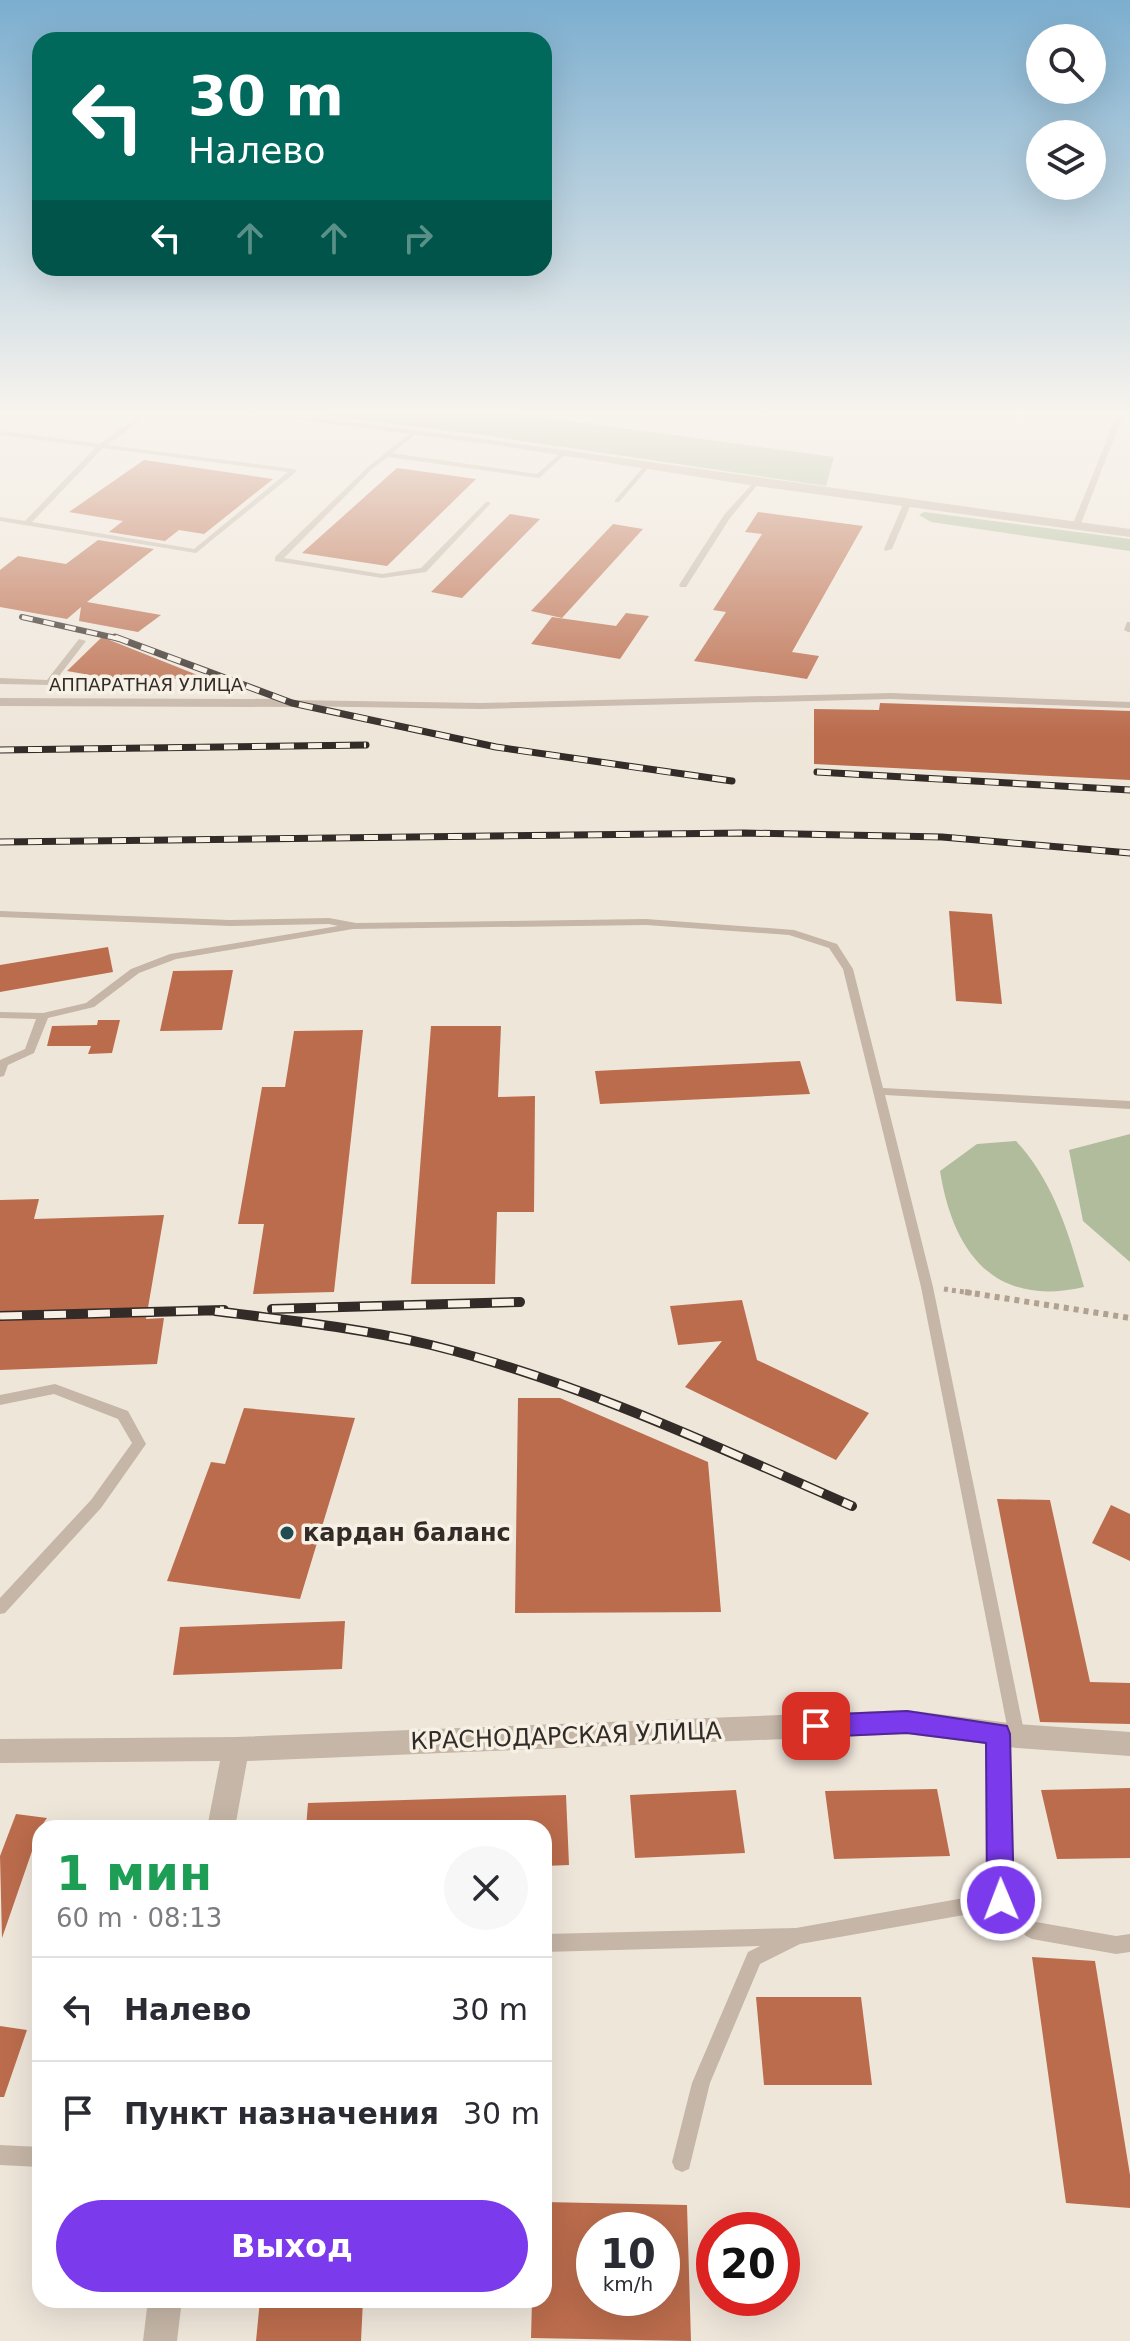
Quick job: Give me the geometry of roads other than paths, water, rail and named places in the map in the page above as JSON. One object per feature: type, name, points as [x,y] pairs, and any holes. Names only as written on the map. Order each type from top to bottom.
[{"type":"street","points":[[1024,519],[1130,533]]},
{"type":"street","name":"АППАРАТНАЯ УЛИЦА","points":[[0,702],[292,703]]},
{"type":"street","name":"КРАСНОДАРСКАЯ УЛИЦА","points":[[0,1751],[236,1749],[907,1722],[1008,1735],[1130,1744]]},
{"type":"street","points":[[223,1820],[236,1749]]},
{"type":"street","points":[[160,2341],[164,2308]]},
{"type":"lane","points":[[2,519],[196,551],[235,519]]},
{"type":"lane","points":[[27,523],[31,519]]},
{"type":"lane","points":[[318,519],[278,559],[382,576],[423,570],[472,519]]},
{"type":"lane","points":[[683,585],[726,519]]},
{"type":"lane","points":[[888,549],[901,519]]},
{"type":"lane","points":[[1076,526],[1079,519]]},
{"type":"lane","points":[[0,681],[49,683],[82,641]]},
{"type":"lane","points":[[292,703],[481,706],[891,696],[1130,705]]},
{"type":"lane","points":[[0,914],[230,923],[329,921],[356,926]]},
{"type":"lane","points":[[0,1015],[43,1016],[90,1005],[135,971],[174,956],[243,948],[356,926],[646,922],[790,932],[833,946],[848,969],[927,1287],[1008,1735],[1001,1900],[1032,1930],[1116,1945],[1130,1943]]},
{"type":"lane","points":[[1,1066],[30,1051],[43,1016]]},
{"type":"lane","points":[[878,1091],[1130,1105]]},
{"type":"lane","points":[[0,1400],[55,1389],[123,1415],[139,1444],[96,1504],[0,1608]]},
{"type":"lane","points":[[552,1943],[798,1936],[1001,1900]]},
{"type":"lane","points":[[682,2162],[701,2083],[754,1958],[798,1936]]},
{"type":"lane","points":[[0,2155],[32,2157]]},
{"type":"railway","points":[[22,617],[120,639]]},
{"type":"railway","points":[[115,637],[292,703],[496,747],[732,781]]},
{"type":"railway","points":[[0,750],[366,745]]},
{"type":"railway","points":[[817,772],[1130,790]]},
{"type":"railway","points":[[0,842],[744,833],[942,837],[1130,853]]},
{"type":"railway","points":[[272,1309],[520,1302]]},
{"type":"railway","points":[[0,1316],[224,1310]]},
{"type":"railway","points":[[215,1311],[377,1334],[485,1360],[645,1416],[852,1506]]},
{"type":"place","name":"кардан баланс","points":[[287,1533]]}]
